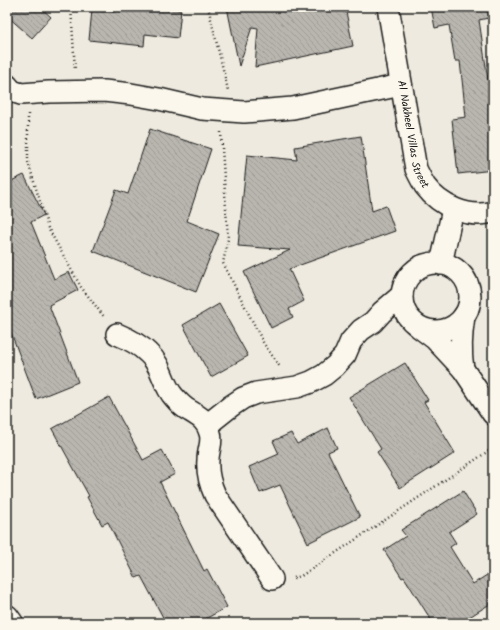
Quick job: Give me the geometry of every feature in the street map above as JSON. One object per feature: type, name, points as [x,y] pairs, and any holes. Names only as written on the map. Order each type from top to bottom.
[{"type":"highway","points":[[7,616],[12,623]]},
{"type":"street","name":"Al Nakheel Villas Street","points":[[388,7],[416,169],[425,186],[438,199],[453,209],[471,214],[493,212]]},
{"type":"street","points":[[7,85],[12,91],[21,94],[76,90],[104,91],[159,99],[185,106],[227,111],[269,111],[293,108],[401,85]]},
{"type":"street","points":[[441,264],[453,209]]},
{"type":"street","points":[[463,370],[460,352],[461,334],[464,316],[468,308],[470,298],[468,288],[464,279],[458,272],[441,264],[430,264],[420,268],[411,275],[405,284],[402,295],[403,306],[406,314],[463,370],[493,414]]},
{"type":"street","points":[[207,425],[243,398],[256,393],[297,387],[318,379],[335,366],[345,355],[351,341],[361,330],[374,322],[382,312],[402,295]]},
{"type":"street","points":[[374,322],[386,324],[415,324],[434,332],[451,328],[464,316]]},
{"type":"street","points":[[117,334],[135,342],[150,354],[161,369],[166,385],[172,395],[180,404],[203,419],[207,425],[211,439],[208,459],[210,484],[215,495],[272,579]]},
{"type":"path","points":[[71,7],[76,90]]},
{"type":"path","points":[[208,7],[227,111],[228,238],[223,262],[264,344],[273,358],[297,387]]},
{"type":"path","points":[[488,7],[493,34]]},
{"type":"path","points":[[28,94],[28,162],[48,228],[81,287],[117,334]]},
{"type":"path","points":[[272,579],[287,580],[300,576],[493,448]]},
{"type":"building","points":[[7,7],[40,7],[51,17],[32,38],[7,16]]},
{"type":"building","points":[[115,7],[151,7],[181,10],[178,38],[145,34],[144,46],[89,40],[92,10],[114,12]]},
{"type":"building","points":[[227,7],[345,7],[353,46],[255,67],[258,28],[252,27],[239,66]]},
{"type":"building","points":[[431,7],[493,7],[493,17],[479,20],[488,80],[490,80],[493,109],[493,170],[458,174],[452,119],[466,117],[460,61],[455,61],[449,25],[435,28]]},
{"type":"building","points":[[150,129],[211,149],[187,221],[219,234],[196,292],[93,251],[116,190],[128,194]]},
{"type":"building","points":[[361,136],[372,211],[386,206],[395,231],[289,269],[304,301],[289,309],[293,317],[271,328],[244,272],[290,250],[238,246],[247,155],[297,160],[295,147]]},
{"type":"building","points":[[24,175],[44,215],[31,222],[54,279],[69,272],[78,290],[49,305],[78,382],[36,399],[7,322],[7,183]]},
{"type":"building","points":[[219,304],[248,356],[211,377],[183,325]]},
{"type":"building","points":[[405,363],[428,400],[424,402],[455,453],[400,488],[377,452],[381,449],[349,397]]},
{"type":"building","points":[[109,397],[143,460],[162,450],[175,474],[160,482],[204,571],[207,569],[227,607],[198,623],[166,623],[141,576],[136,578],[108,522],[102,525],[87,497],[89,496],[52,429]]},
{"type":"building","points":[[328,428],[337,448],[328,452],[360,517],[308,543],[280,485],[260,493],[249,467],[279,454],[273,441],[291,433],[297,444]]},
{"type":"building","points":[[463,491],[477,514],[449,532],[456,543],[450,547],[473,584],[493,571],[493,602],[460,623],[433,623],[404,577],[402,578],[384,550],[406,536],[401,530]]}]
